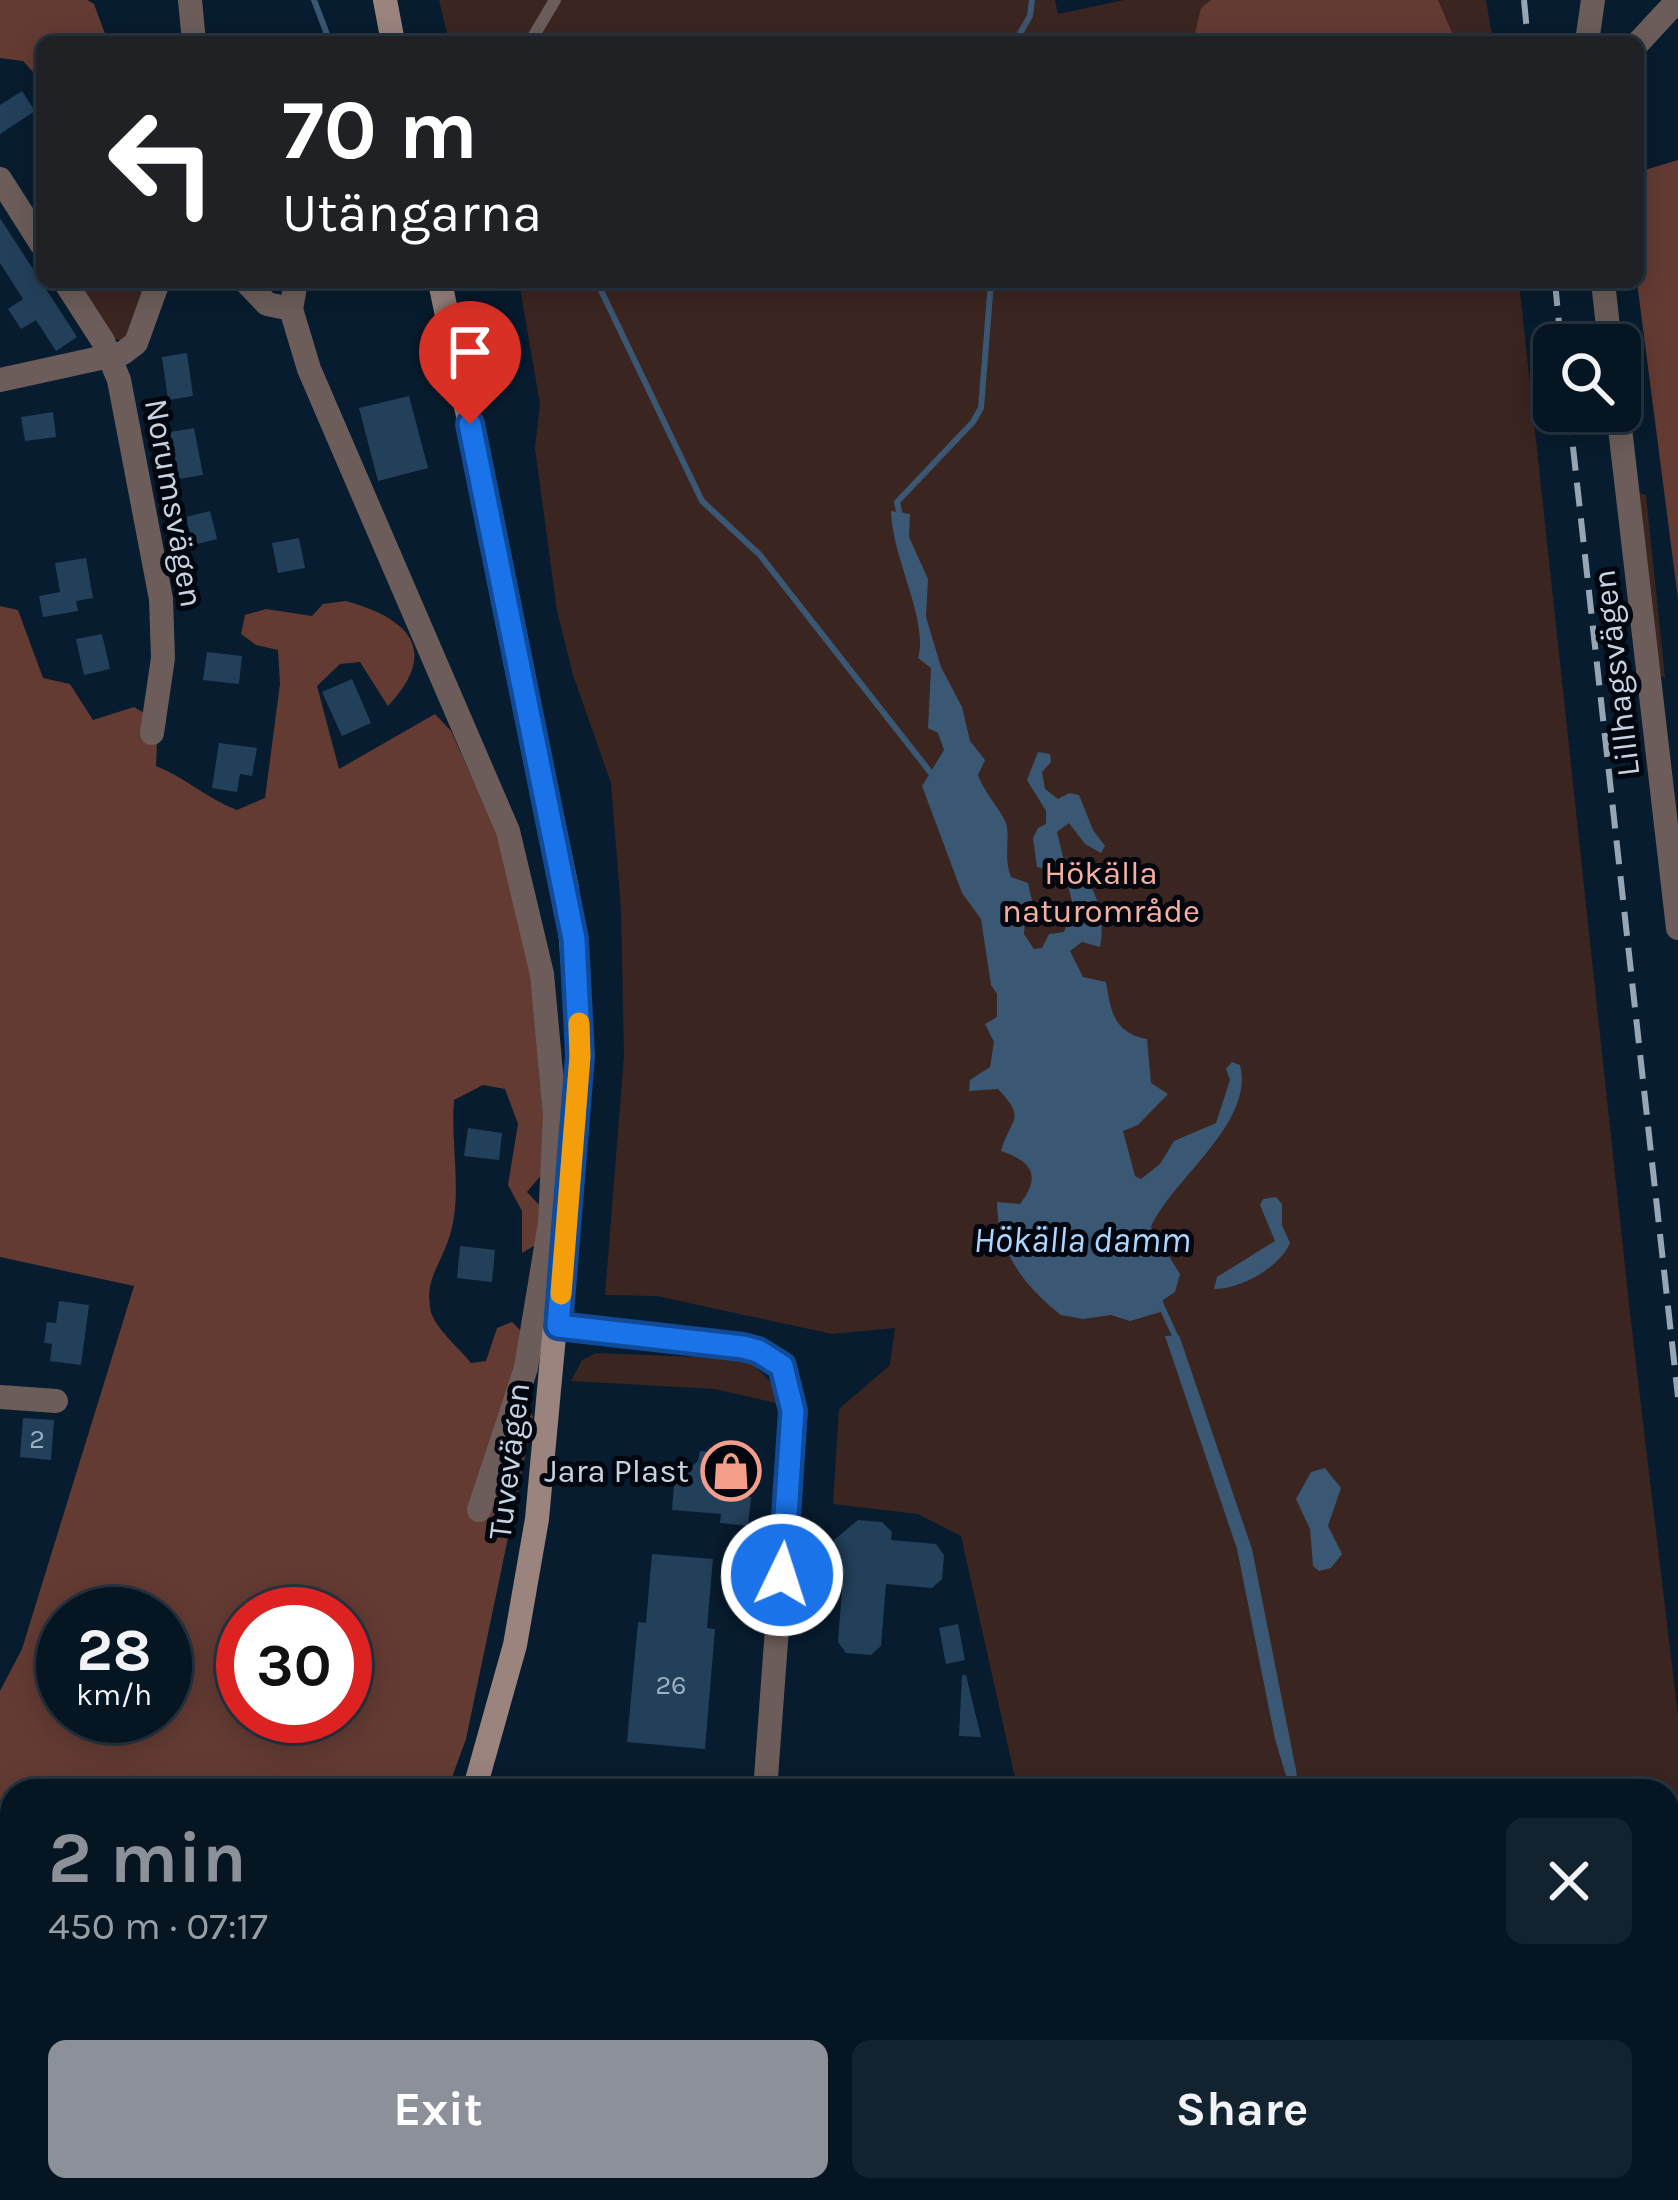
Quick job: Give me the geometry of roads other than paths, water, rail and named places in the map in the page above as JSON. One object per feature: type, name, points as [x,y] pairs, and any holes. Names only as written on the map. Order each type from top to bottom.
[{"type":"main road","points":[[385,0],[392,36]]},
{"type":"main road","name":"Tuvevägen","points":[[441,288],[574,939],[580,1056],[537,1519],[519,1624],[477,1779]]},
{"type":"street","points":[[190,0],[193,36]]},
{"type":"street","points":[[1588,36],[1593,0]]},
{"type":"street","points":[[1644,37],[1678,0]]},
{"type":"street","points":[[0,179],[36,236]]},
{"type":"street","name":"Norumsvägen","points":[[69,288],[111,357],[161,598],[163,658],[152,733]]},
{"type":"street","points":[[0,380],[111,357],[136,343],[156,288]]},
{"type":"street","points":[[252,288],[267,304],[290,308]]},
{"type":"street","points":[[295,288],[290,308],[353,479],[508,831],[542,974],[555,1115],[550,1223],[526,1368],[479,1510]]},
{"type":"street","points":[[1604,288],[1608,324]]},
{"type":"street","name":"Lillhagsvägen","points":[[1620,432],[1678,928]]},
{"type":"street","points":[[558,1326],[743,1347],[782,1366],[793,1411],[766,1779]]},
{"type":"street","points":[[0,1397],[56,1401]]},
{"type":"lane","points":[[534,36],[555,0]]},
{"type":"water","name":"Hökälla damm","points":[[891,511],[910,514],[909,537],[928,579],[926,617],[941,667],[962,707],[970,741],[985,760],[978,775],[1005,822],[1011,877],[1028,883],[1035,914],[1025,922],[1024,934],[1034,949],[1042,948],[1049,934],[1064,932],[1073,905],[1065,875],[1037,867],[1033,838],[1046,824],[1046,811],[1027,780],[1038,752],[1050,754],[1051,762],[1042,772],[1045,789],[1058,799],[1069,793],[1079,795],[1105,846],[1101,853],[1085,844],[1069,823],[1057,832],[1063,857],[1090,884],[1101,920],[1100,947],[1082,942],[1070,951],[1083,977],[1106,982],[1112,1012],[1121,1026],[1147,1039],[1151,1083],[1168,1094],[1138,1125],[1123,1131],[1135,1176],[1141,1179],[1160,1164],[1174,1141],[1216,1123],[1230,1080],[1226,1069],[1232,1062],[1240,1065],[1241,1087],[1224,1129],[1151,1227],[1180,1274],[1175,1292],[1163,1300],[1164,1311],[1130,1321],[1111,1315],[1083,1319],[1061,1315],[1035,1292],[1007,1252],[997,1202],[1020,1204],[1032,1178],[1027,1165],[1001,1151],[1014,1119],[1007,1099],[998,1089],[969,1091],[970,1080],[990,1067],[994,1042],[985,1024],[997,1017],[997,994],[991,985],[981,919],[962,893],[922,786],[944,750],[938,733],[928,728],[931,668],[918,658],[919,626]]},
{"type":"water","points":[[1276,1197],[1282,1204],[1282,1225],[1290,1243],[1285,1252],[1258,1275],[1214,1289],[1217,1277],[1275,1241],[1260,1205],[1263,1199]]},
{"type":"water","points":[[1179,1335],[1252,1549],[1297,1779],[1287,1779],[1275,1739],[1237,1549],[1165,1336]]},
{"type":"water","points":[[1325,1468],[1341,1488],[1328,1526],[1342,1554],[1331,1568],[1319,1571],[1313,1566],[1310,1529],[1296,1499],[1311,1472]]},
{"type":"waterway","points":[[314,0],[328,36]]},
{"type":"waterway","points":[[1018,36],[1030,16],[1032,0]]},
{"type":"waterway","points":[[600,288],[702,501],[760,555],[934,777]]},
{"type":"waterway","points":[[900,516],[897,502],[981,408],[991,288]]},
{"type":"waterway","points":[[1160,1303],[1177,1340]]},
{"type":"railway","points":[[1524,0],[1527,36]]},
{"type":"railway","points":[[1556,288],[1559,324]]},
{"type":"railway","points":[[1571,432],[1678,1397]]},
{"type":"place","name":"Jara Plast","points":[[731,1471]]},
{"type":"park label","name":"Hökälla naturområde","points":[[1101,892]]}]
